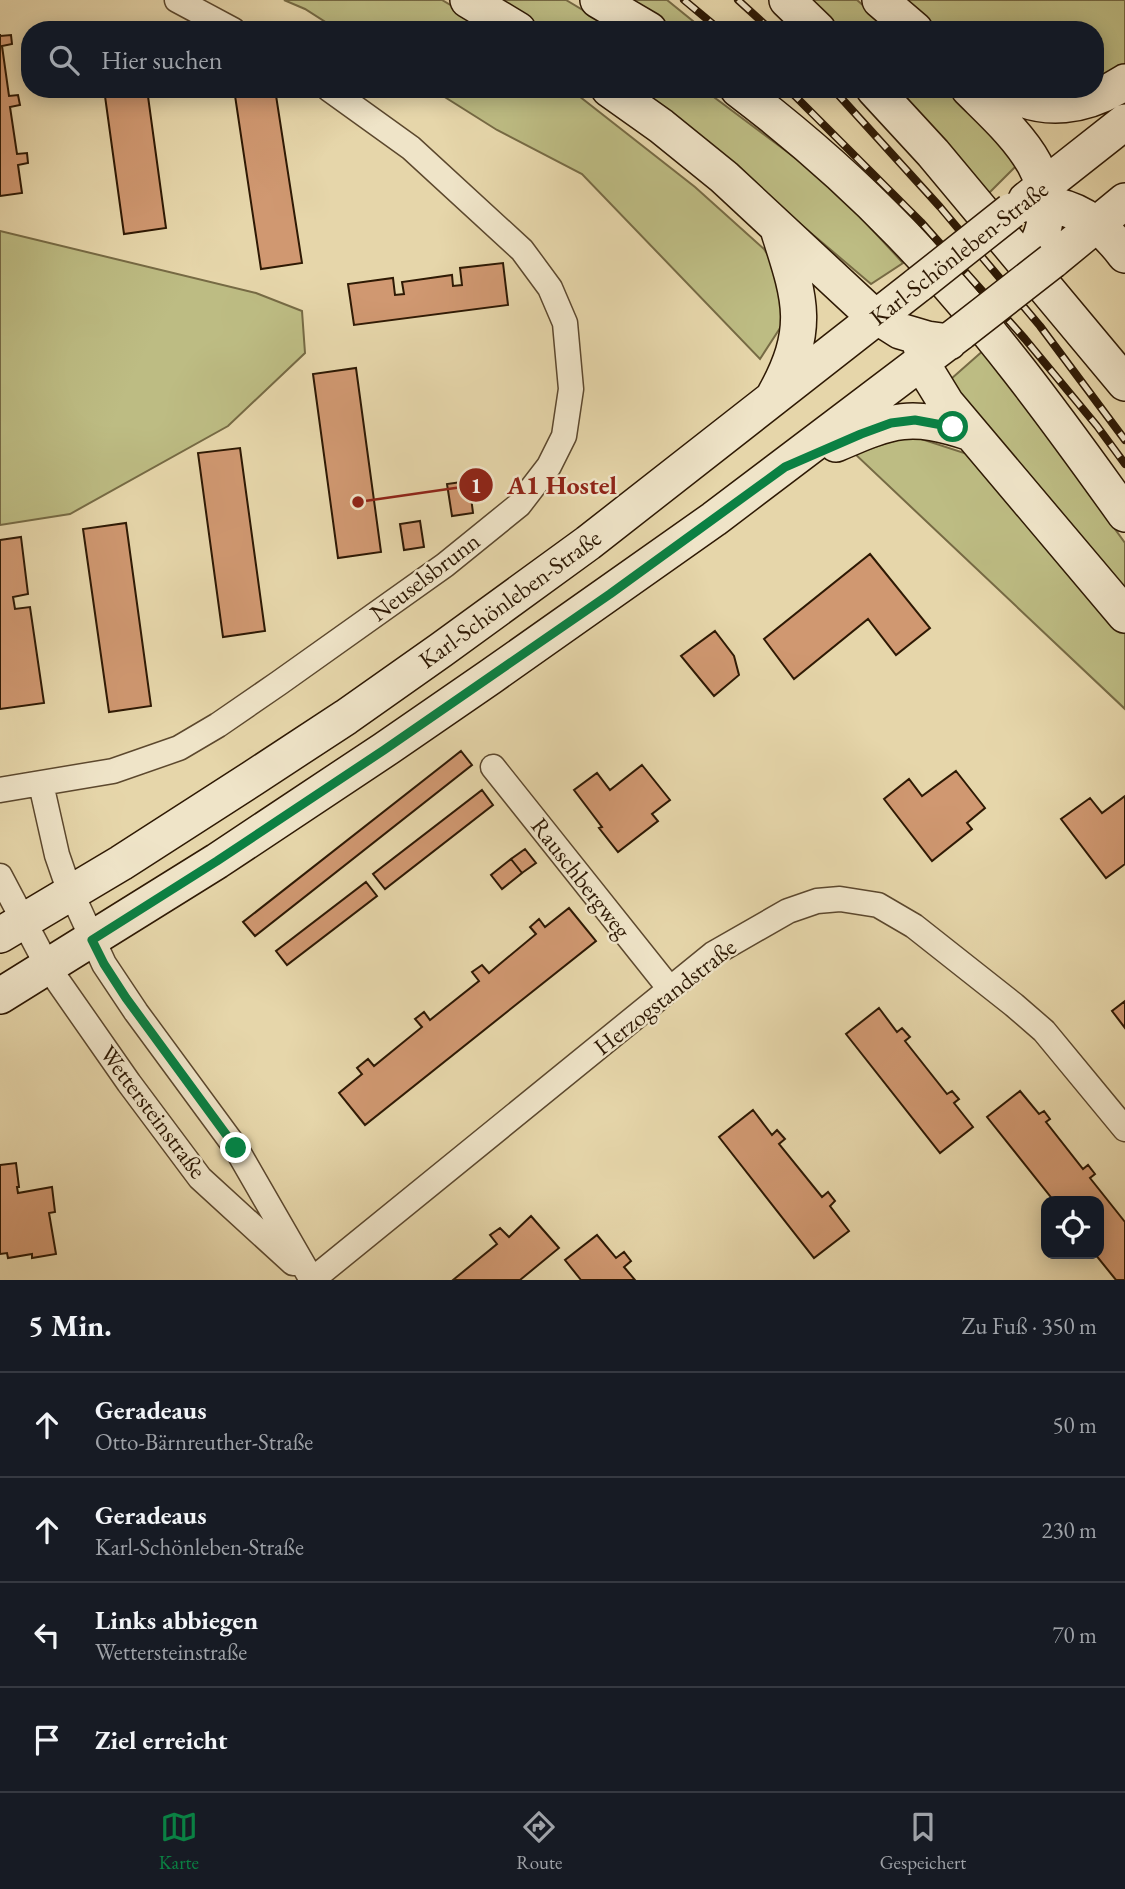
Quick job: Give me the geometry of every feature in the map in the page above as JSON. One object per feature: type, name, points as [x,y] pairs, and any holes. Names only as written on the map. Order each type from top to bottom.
[{"type":"main road","points":[[468,0],[503,21]]},
{"type":"main road","points":[[598,0],[634,21]]},
{"type":"main road","points":[[787,0],[809,21]]},
{"type":"main road","points":[[880,0],[904,21]]},
{"type":"main road","points":[[1104,93],[1125,82]]},
{"type":"main road","points":[[621,98],[686,145],[877,318],[901,331],[938,343]]},
{"type":"main road","points":[[749,98],[844,177],[929,264],[1029,383],[1125,514]]},
{"type":"main road","points":[[882,98],[933,153],[1125,383]]},
{"type":"main road","points":[[978,98],[1007,128],[1038,169],[1030,201],[1044,230],[1045,252]]},
{"type":"main road","points":[[1023,98],[1066,106],[1094,98]]},
{"type":"main road","name":"Karl-Schönleben-Straße","points":[[11,928],[72,893],[378,695],[587,543],[877,318],[926,292],[958,254],[1030,201],[1125,122]]},
{"type":"main road","points":[[1030,201],[1058,205],[1097,224],[1125,254]]},
{"type":"main road","name":"Karl-Schönleben-Straße","points":[[0,996],[217,861],[610,594],[785,467],[938,343],[1022,284],[1045,252],[1097,224],[1125,201]]},
{"type":"main road","points":[[773,399],[795,349],[799,318],[795,283],[776,226]]},
{"type":"main road","points":[[926,292],[927,305],[922,317],[938,343]]},
{"type":"main road","points":[[938,343],[927,372],[939,394],[1125,615]]},
{"type":"main road","points":[[785,467],[879,426],[903,420],[929,422],[971,433]]},
{"type":"street","points":[[177,0],[216,21]]},
{"type":"street","name":"Neuselsbrunn","points":[[0,790],[113,771],[179,748],[218,725],[445,565],[519,505],[549,466],[564,436],[571,388],[570,375],[565,323],[550,288],[522,250],[421,157],[341,98]]},
{"type":"street","name":"Rauschbergweg","points":[[493,766],[670,989]]},
{"type":"street","points":[[41,784],[57,855],[72,893]]},
{"type":"street","points":[[0,876],[11,928]]},
{"type":"street","name":"Wettersteinstraße","points":[[11,928],[48,967],[200,1178],[312,1280],[236,1148],[104,964],[72,893]]},
{"type":"street","name":"Herzogstandstraße","points":[[312,1280],[713,954],[788,911],[817,901],[840,899],[878,905],[914,926],[1044,1031],[1125,1129]]},
{"type":"shaded area","points":[[284,0],[442,0],[477,21],[324,21]]},
{"type":"shaded area","points":[[494,0],[566,0],[601,21],[530,21]]},
{"type":"shaded area","points":[[626,0],[667,0],[693,21],[660,21]]},
{"type":"shaded area","points":[[805,0],[857,0],[881,21],[828,21]]},
{"type":"shaded area","points":[[904,0],[1125,0],[1125,69],[1104,82],[1104,21],[930,21]]},
{"type":"shaded area","points":[[446,98],[581,98],[695,187],[764,249],[786,284],[784,322],[760,359],[582,174],[497,130]]},
{"type":"shaded area","points":[[646,98],[715,98],[829,183],[903,263],[871,284]]},
{"type":"shaded area","points":[[900,98],[963,98],[1018,164],[988,194]]},
{"type":"shaded area","points":[[0,231],[256,293],[302,311],[305,353],[228,426],[70,514],[0,525]]},
{"type":"shaded area","points":[[985,349],[1125,543],[1125,709],[855,454],[909,435],[967,454],[943,386]]},
{"type":"building","points":[[11,35],[12,44],[2,46],[9,96],[18,95],[20,105],[10,107],[17,154],[27,153],[28,163],[18,165],[22,193],[0,196],[0,36]]},
{"type":"building","points":[[105,98],[148,98],[166,228],[124,234]]},
{"type":"building","points":[[235,98],[276,98],[302,263],[261,269]]},
{"type":"building","points":[[503,263],[508,305],[354,325],[348,284],[393,278],[395,295],[404,294],[402,282],[452,275],[453,286],[462,285],[460,268]]},
{"type":"building","points":[[356,368],[381,552],[338,558],[313,374]]},
{"type":"building","points":[[240,448],[265,631],[223,637],[198,453]]},
{"type":"building","points":[[469,481],[473,513],[452,516],[447,484]]},
{"type":"building","points":[[420,521],[424,547],[404,550],[400,524]]},
{"type":"building","points":[[126,523],[151,706],[109,712],[83,529]]},
{"type":"building","points":[[21,537],[28,594],[13,597],[15,609],[30,607],[44,703],[0,709],[0,540]]},
{"type":"building","points":[[870,554],[930,628],[896,655],[868,619],[794,679],[764,639]]},
{"type":"building","points":[[715,631],[734,656],[739,675],[714,696],[681,656]]},
{"type":"building","points":[[461,751],[472,765],[255,936],[243,922]]},
{"type":"building","points":[[642,765],[670,800],[652,814],[658,821],[618,852],[574,790],[597,773],[610,790]]},
{"type":"building","points":[[956,771],[985,808],[967,823],[972,829],[932,861],[884,799],[909,779],[922,796]]},
{"type":"building","points":[[482,790],[493,805],[385,889],[373,874]]},
{"type":"building","points":[[1125,796],[1125,864],[1106,878],[1061,819],[1090,798],[1102,813]]},
{"type":"building","points":[[525,849],[536,863],[522,873],[511,859]]},
{"type":"building","points":[[511,859],[522,873],[502,889],[491,875]]},
{"type":"building","points":[[366,882],[377,896],[287,965],[276,951]]},
{"type":"building","points":[[569,908],[596,941],[365,1125],[339,1093],[362,1074],[357,1068],[368,1059],[374,1066],[422,1027],[415,1019],[424,1012],[430,1020],[479,981],[472,972],[482,965],[489,973],[536,934],[530,927],[539,919],[545,927]]},
{"type":"building","points":[[1125,1001],[1125,1028],[1112,1011]]},
{"type":"building","points":[[879,1008],[897,1032],[902,1028],[910,1037],[905,1041],[947,1094],[952,1091],[959,1099],[954,1103],[973,1127],[940,1153],[846,1034]]},
{"type":"building","points":[[1020,1091],[1039,1114],[1044,1111],[1050,1119],[1046,1122],[1083,1169],[1088,1165],[1095,1174],[1090,1178],[1125,1222],[1125,1280],[1116,1280],[1099,1259],[1104,1259],[1104,1196],[1050,1196],[987,1117]]},
{"type":"building","points":[[753,1110],[772,1135],[777,1130],[785,1139],[779,1144],[822,1197],[828,1192],[835,1201],[830,1206],[849,1231],[814,1258],[719,1137]]},
{"type":"building","points":[[16,1163],[18,1193],[52,1187],[55,1212],[49,1213],[56,1254],[8,1258],[7,1253],[0,1254],[0,1165]]},
{"type":"building","points":[[531,1216],[559,1248],[520,1280],[453,1280],[497,1244],[490,1235],[500,1228],[509,1237]]},
{"type":"building","points":[[597,1235],[616,1258],[624,1252],[631,1261],[624,1267],[635,1280],[581,1280],[565,1260]]},
{"type":"railway","points":[[684,0],[709,21]]},
{"type":"railway","points":[[738,0],[761,21]]},
{"type":"railway","points":[[797,98],[921,222],[1025,339],[1125,464]]},
{"type":"railway","points":[[841,98],[940,207],[1040,326],[1125,440]]},
{"type":"place","name":"A1 Hostel","points":[[358,502]]},
{"type":"route","points":[[236,1148],[126,998],[92,940],[384,750],[610,594],[785,467],[879,426],[903,420],[953,427]]}]
